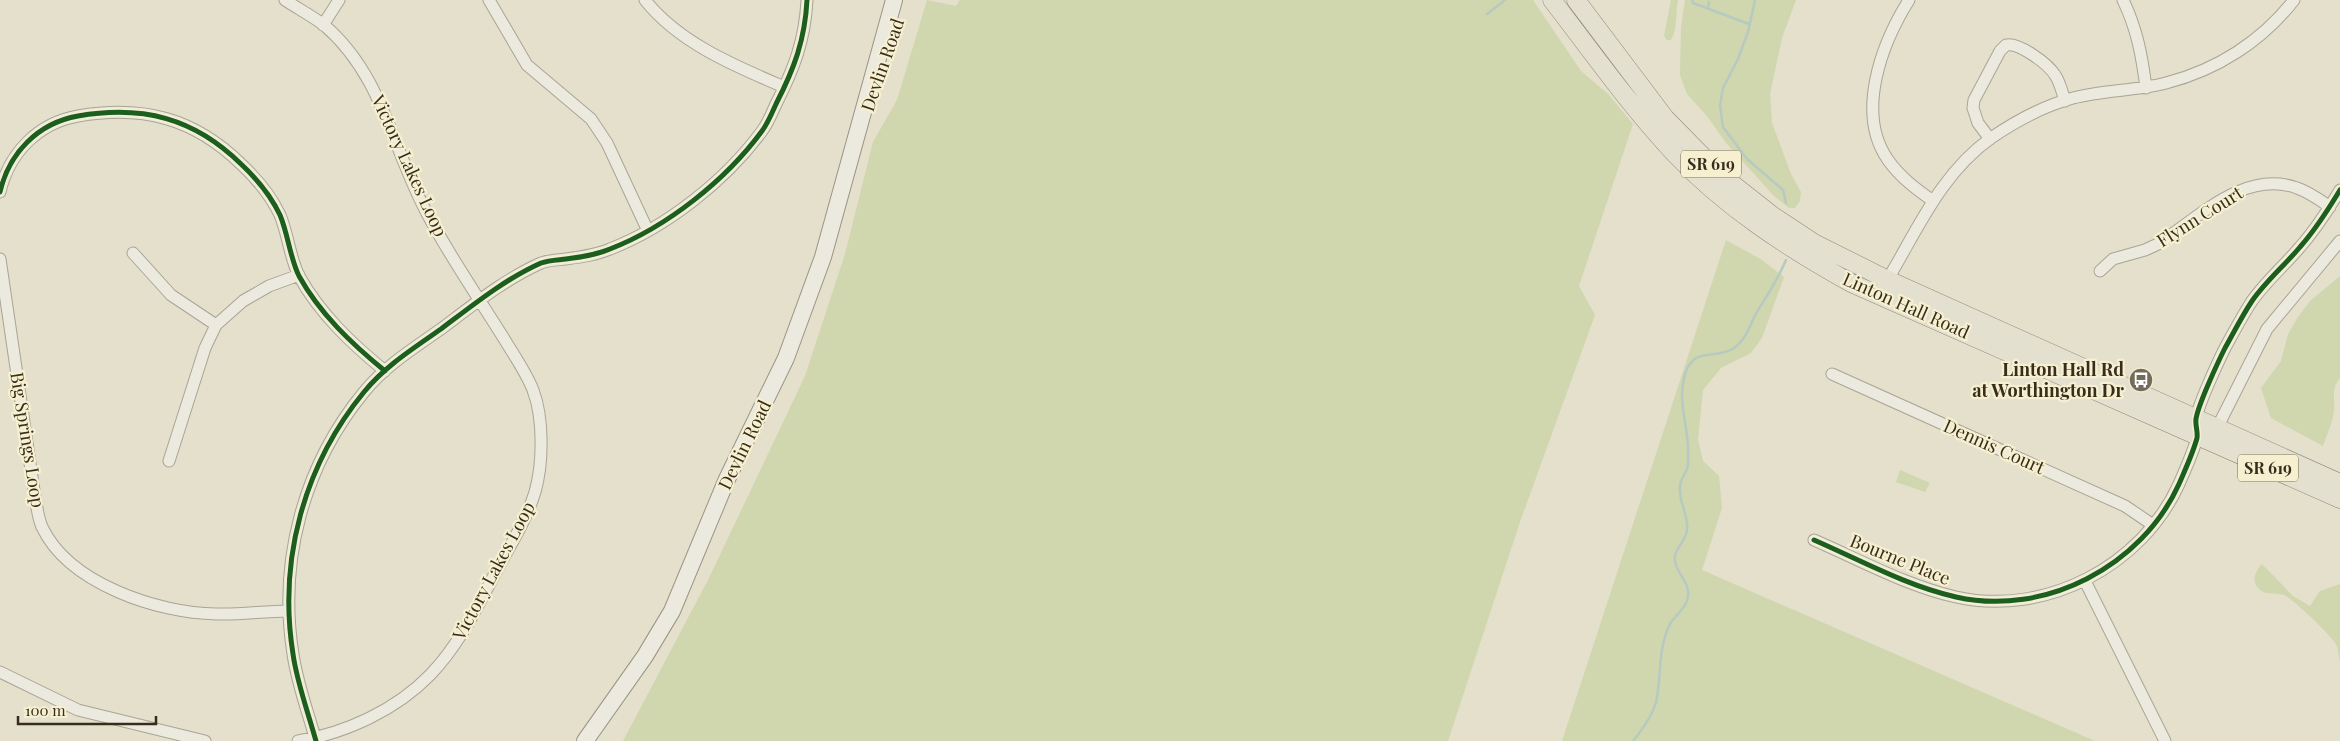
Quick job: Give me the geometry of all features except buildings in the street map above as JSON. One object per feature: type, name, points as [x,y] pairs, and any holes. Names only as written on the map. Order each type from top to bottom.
[{"type":"main road","name":"Devlin Road","points":[[585,741],[644,656],[672,611],[728,479],[772,390],[806,308],[860,129],[868,92],[894,0]]},
{"type":"main road","name":"Devlin Road","points":[[860,129],[884,70],[904,0]]},
{"type":"main road","name":"Linton Hall Road","points":[[1552,0],[1644,119],[1676,155],[1716,192],[1768,233],[1792,249],[1851,283],[1883,287],[2196,418],[2340,483]]},
{"type":"main road","name":"Linton Hall Road","points":[[1576,0],[1666,118],[1721,175],[1773,216],[1814,244],[1883,287],[2197,436],[2340,500]]},
{"type":"street","name":"Victory Lakes Loop","points":[[285,0],[323,25],[339,40],[364,74],[384,110],[428,216],[533,391],[540,426],[541,454],[535,492],[521,528],[453,648],[430,676],[407,695],[379,713],[315,740],[298,741]]},
{"type":"street","points":[[323,25],[339,0]]},
{"type":"street","points":[[489,0],[527,65],[590,119],[607,143],[648,230]]},
{"type":"street","points":[[645,0],[686,38],[739,68],[784,87]]},
{"type":"street","points":[[315,740],[293,656],[288,611],[292,547],[303,502],[316,468],[335,432],[365,391],[385,371],[479,299],[543,262],[583,257],[607,250],[648,230],[693,200],[729,170],[764,130],[795,64],[805,25],[807,0]]},
{"type":"street","points":[[1909,0],[1892,30],[1876,83],[1873,117],[1875,132],[1886,158],[1897,172],[1933,201]]},
{"type":"street","points":[[2123,0],[2136,31],[2142,52],[2146,88]]},
{"type":"street","points":[[1883,287],[1933,201],[1960,166],[1990,139],[2034,113],[2065,101],[2146,88],[2189,76],[2231,57],[2266,30],[2294,0]]},
{"type":"street","points":[[1990,139],[1974,116],[1974,100],[2000,51],[2006,45],[2017,45],[2047,66],[2059,80],[2065,101]]},
{"type":"street","points":[[0,192],[2,181],[17,153],[38,131],[64,118],[117,112],[143,113],[197,129],[222,145],[264,188],[279,214],[299,275],[321,308],[352,344],[385,371]]},
{"type":"street","name":"Flynn Court","points":[[2100,271],[2113,259],[2145,250],[2158,244],[2229,195],[2254,185],[2280,184],[2298,188],[2330,207]]},
{"type":"street","points":[[2340,190],[2330,207],[2299,248],[2268,282],[2240,321],[2224,350],[2196,418],[2197,436],[2217,428],[2267,329],[2340,241]]},
{"type":"street","points":[[133,253],[170,295],[216,325]]},
{"type":"street","name":"Big Springs Loop","points":[[0,259],[35,497],[42,527],[59,551],[85,574],[115,591],[179,610],[216,614],[288,611]]},
{"type":"street","points":[[169,461],[205,348],[216,325],[243,300],[269,286],[299,275]]},
{"type":"street","name":"Dennis Court","points":[[1832,374],[2125,506],[2153,525]]},
{"type":"street","name":"Bourne Place","points":[[1814,540],[1910,582],[1965,599],[2001,601],[2031,598],[2066,589],[2084,581],[2123,556],[2153,525],[2178,486],[2197,436]]},
{"type":"street","points":[[2084,581],[2165,741]]},
{"type":"street","points":[[0,672],[78,710],[205,741]]},
{"type":"green space","points":[[927,0],[956,6],[960,0],[1533,0],[1581,71],[1608,94],[1633,124],[1579,286],[1595,315],[1520,522],[1448,741],[623,741],[708,580],[805,376],[845,254],[873,142],[897,100]]},
{"type":"green space","points":[[1671,0],[1678,0],[1676,25],[1671,40],[1667,40],[1664,36]]},
{"type":"green space","points":[[1685,0],[1796,0],[1782,38],[1770,94],[1772,123],[1791,174],[1801,192],[1800,201],[1795,208],[1789,208],[1774,196],[1726,143],[1707,116],[1687,94],[1680,75],[1681,27]]},
{"type":"green space","points":[[1726,240],[1762,260],[1784,277],[1762,338],[1751,353],[1721,368],[1703,390],[1698,440],[1703,461],[1719,476],[1722,508],[1702,570],[2095,741],[1562,741]]},
{"type":"green space","points":[[2340,276],[2340,378],[2334,389],[2333,417],[2323,446],[2271,418],[2261,388],[2281,361],[2288,334],[2298,317],[2310,301]]},
{"type":"green space","points":[[1900,470],[1930,483],[1925,492],[1896,482]]},
{"type":"green space","points":[[2262,564],[2293,596],[2310,606],[2320,591],[2340,584],[2340,661],[2338,648],[2334,642],[2303,610],[2284,595],[2265,593],[2259,589],[2255,582],[2255,577]]},
{"type":"waterway","points":[[1487,14],[1505,0]]},
{"type":"waterway","points":[[1692,0],[1693,3],[1749,24]]},
{"type":"waterway","points":[[1755,0],[1748,32],[1738,59],[1723,88],[1720,106],[1723,127],[1747,159],[1783,190],[1786,203]]},
{"type":"waterway","points":[[1708,8],[1709,2]]},
{"type":"waterway","points":[[1633,741],[1654,708],[1658,692],[1661,653],[1666,634],[1670,624],[1685,604],[1688,596],[1687,587],[1675,561],[1676,553],[1687,530],[1680,492],[1681,482],[1688,462],[1688,441],[1682,396],[1684,378],[1688,367],[1698,357],[1727,352],[1743,340],[1758,310],[1777,280],[1786,260]]},
{"type":"cycle path","points":[[316,741],[300,687],[293,654],[289,619],[289,584],[293,549],[300,515],[311,482],[325,451],[343,420],[364,392],[390,366],[502,285],[541,263],[594,254],[631,240],[674,215],[713,184],[747,149],[768,121],[798,54],[804,28],[807,0]]},
{"type":"cycle path","points":[[0,192],[10,165],[27,142],[50,125],[64,120],[78,116],[124,112],[146,114],[186,126],[223,148],[247,169],[263,188],[280,215],[296,269],[307,290],[338,328],[385,371]]},
{"type":"cycle path","points":[[1814,540],[1920,586],[1956,597],[1990,601],[2023,599],[2056,592],[2087,579],[2116,561],[2141,539],[2162,513],[2179,484],[2197,438],[2196,419],[2200,404],[2222,354],[2245,312],[2263,287],[2311,233],[2340,190]]},
{"type":"place","name":"Linton Hall Rd at Worthington Dr","points":[[2141,380]]}]
